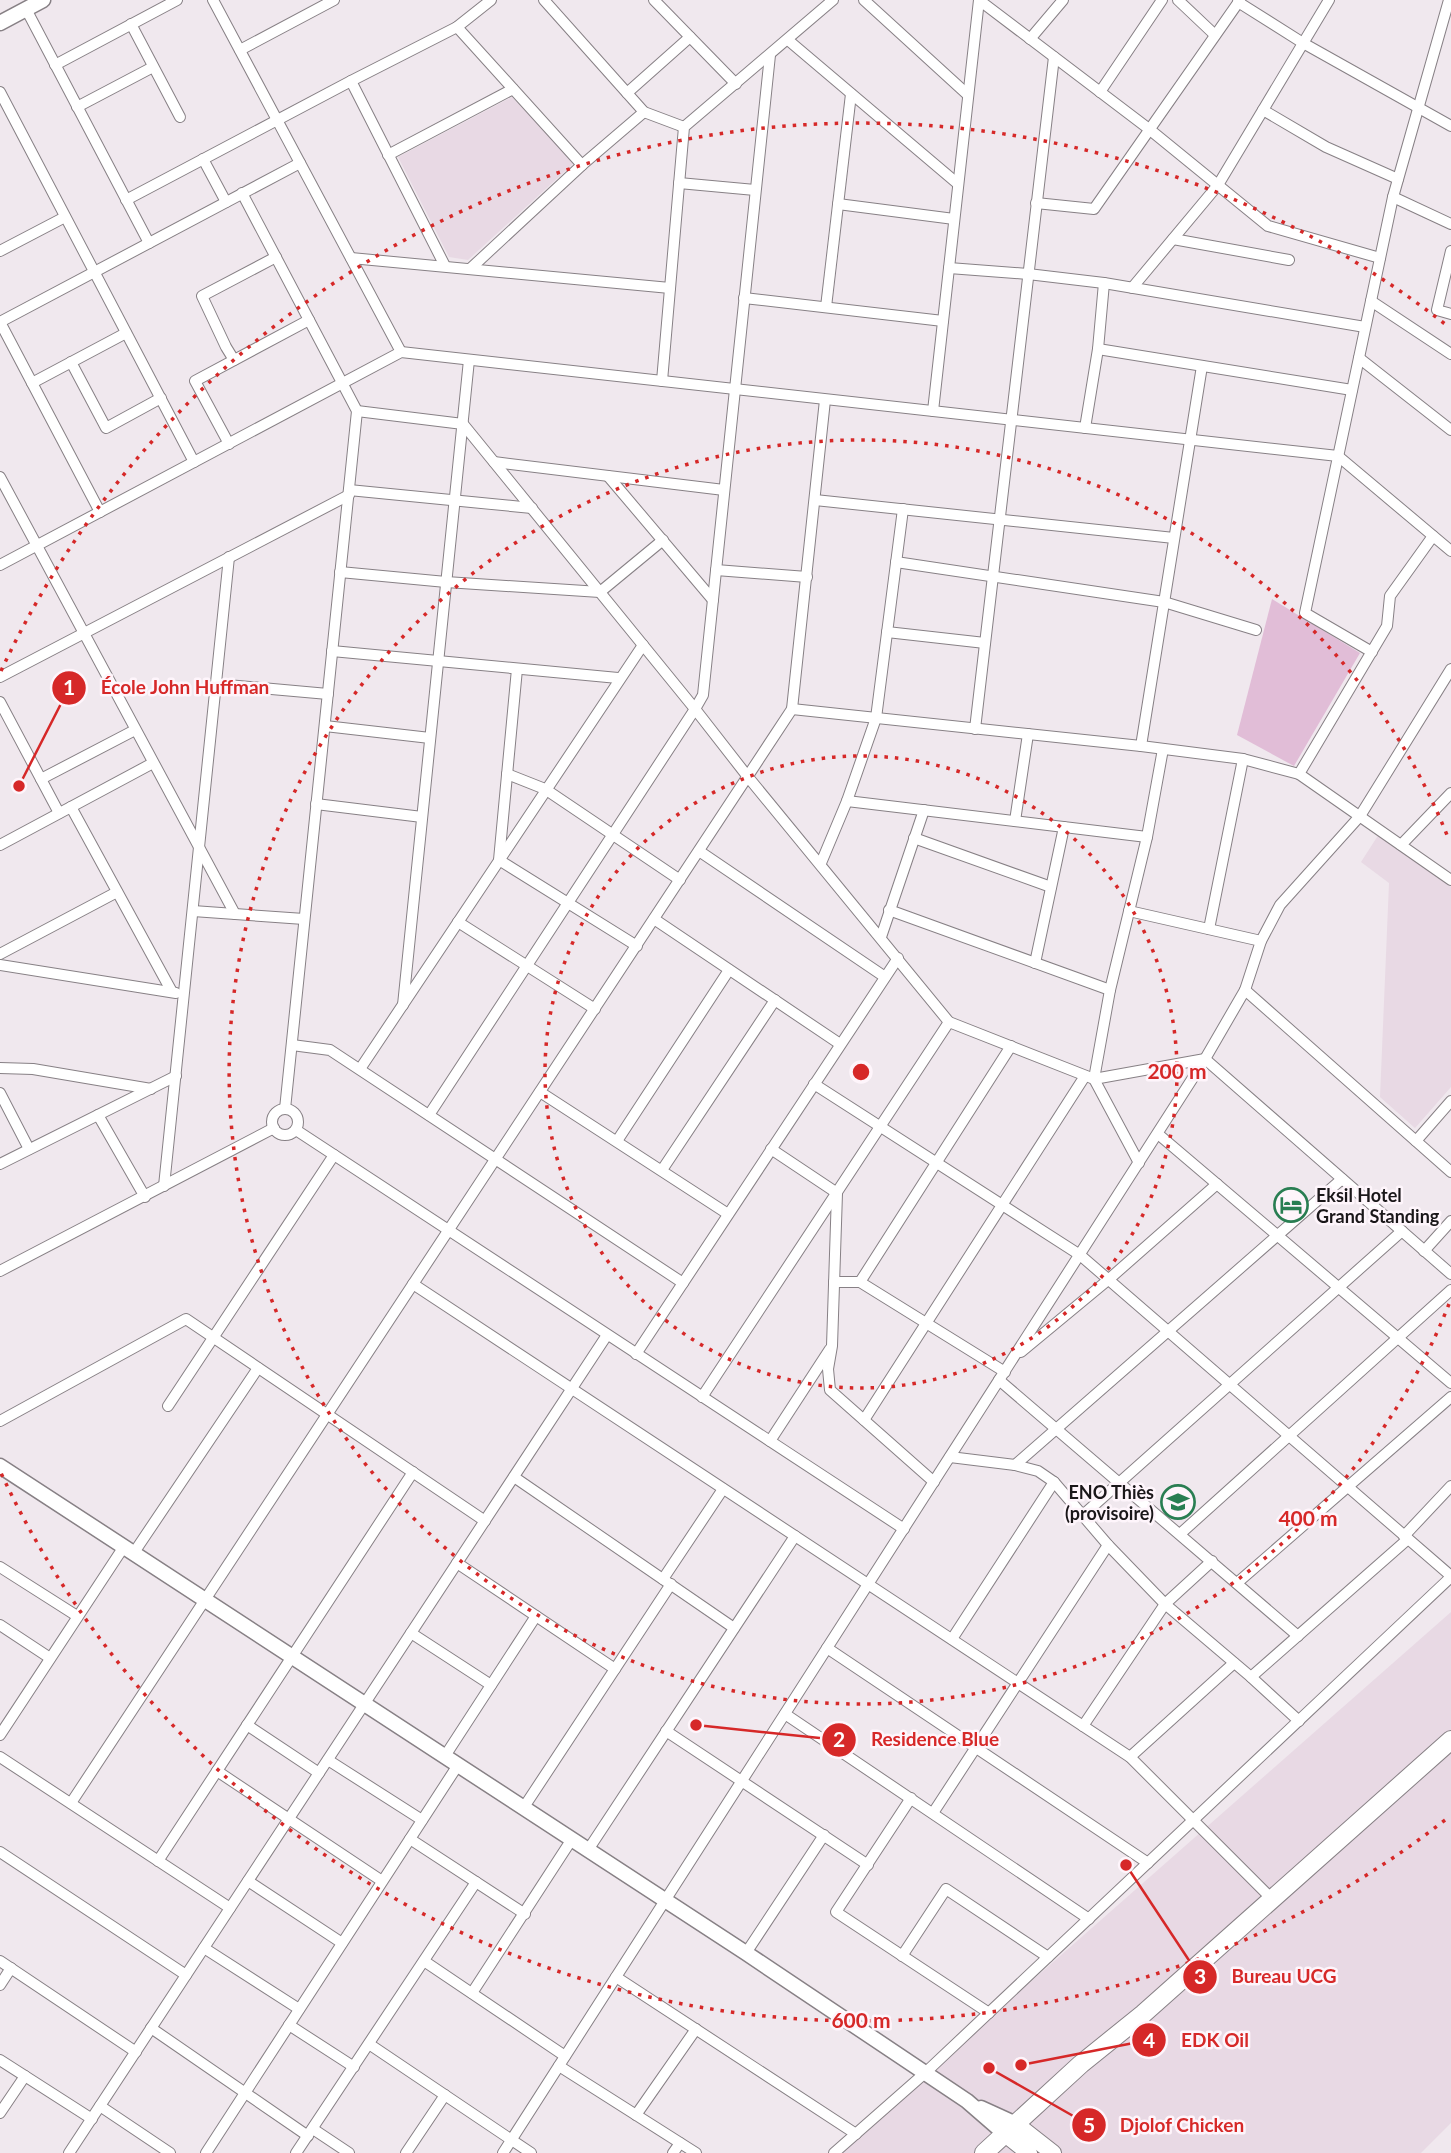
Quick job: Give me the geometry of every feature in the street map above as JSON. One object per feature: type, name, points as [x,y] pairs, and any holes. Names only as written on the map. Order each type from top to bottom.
[{"type":"highway","points":[[984,2153],[1015,2132],[1088,2072],[1143,2014],[1451,1740]]},
{"type":"highway","points":[[1000,2153],[1015,2132]]},
{"type":"main road","points":[[1015,2132],[1029,2153]]},
{"type":"main road","points":[[1015,2132],[1053,2153]]},
{"type":"street","points":[[0,23],[43,0]]},
{"type":"street","points":[[55,65],[177,0]]},
{"type":"street","points":[[213,0],[401,352]]},
{"type":"street","points":[[240,50],[314,5],[334,0]]},
{"type":"street","points":[[126,200],[457,27],[491,0]]},
{"type":"street","points":[[544,0],[644,112],[684,127]]},
{"type":"street","points":[[653,0],[736,84]]},
{"type":"street","points":[[864,0],[968,95]]},
{"type":"street","points":[[933,411],[979,0]]},
{"type":"street","points":[[979,0],[1149,129],[1268,226],[1380,258]]},
{"type":"street","points":[[1030,39],[1063,0]]},
{"type":"street","points":[[1100,92],[1162,0]]},
{"type":"street","points":[[1178,0],[1215,35]]},
{"type":"street","points":[[1132,288],[1218,185],[1329,0]]},
{"type":"street","points":[[1371,652],[1305,613],[1393,197],[1449,0]]},
{"type":"street","points":[[662,381],[684,127],[788,40],[829,1]]},
{"type":"street","points":[[1037,203],[1094,209],[1239,1],[1303,43],[1451,126]]},
{"type":"street","points":[[26,9],[149,243]]},
{"type":"street","points":[[131,24],[180,117]]},
{"type":"street","points":[[457,27],[582,165]]},
{"type":"street","points":[[627,93],[690,37]]},
{"type":"street","points":[[788,40],[958,184]]},
{"type":"street","points":[[429,1115],[702,695],[769,55]]},
{"type":"street","points":[[975,729],[1054,57]]},
{"type":"street","points":[[77,107],[153,66]]},
{"type":"street","points":[[351,81],[445,267]]},
{"type":"street","points":[[388,155],[513,89]]},
{"type":"street","points":[[0,92],[194,462]]},
{"type":"street","points":[[826,307],[851,94]]},
{"type":"street","points":[[1263,110],[1326,147],[1398,178]]},
{"type":"street","points":[[470,269],[582,165],[644,112]]},
{"type":"street","points":[[203,159],[226,202]]},
{"type":"street","points":[[100,512],[0,322],[300,163]]},
{"type":"street","points":[[679,183],[755,190]]},
{"type":"street","points":[[242,193],[357,411],[285,1109]]},
{"type":"street","points":[[1393,197],[1451,223]]},
{"type":"street","points":[[838,204],[954,219]]},
{"type":"street","points":[[0,251],[65,217]]},
{"type":"street","points":[[1173,239],[1289,260]]},
{"type":"street","points":[[1451,251],[1437,310],[1451,314]]},
{"type":"street","points":[[234,360],[202,296],[276,257]]},
{"type":"street","points":[[351,258],[670,288]]},
{"type":"street","points":[[949,268],[1104,283],[1365,327]]},
{"type":"street","points":[[1085,428],[1098,349],[1104,283]]},
{"type":"street","points":[[744,298],[943,321]]},
{"type":"street","points":[[1371,301],[1451,354]]},
{"type":"street","points":[[229,444],[195,381],[309,320]]},
{"type":"street","points":[[32,383],[127,333]]},
{"type":"street","points":[[1098,349],[1352,390]]},
{"type":"street","points":[[0,565],[401,352],[1338,456],[1451,551]]},
{"type":"street","points":[[1359,358],[1451,430]]},
{"type":"street","points":[[403,1005],[469,360]]},
{"type":"street","points":[[71,362],[106,428],[161,398]]},
{"type":"street","points":[[1141,746],[1202,366]]},
{"type":"street","points":[[71,1803],[792,709],[825,400]]},
{"type":"street","points":[[357,411],[463,424],[950,1022],[1090,1077],[1205,1059]]},
{"type":"street","points":[[494,462],[724,490]]},
{"type":"street","points":[[608,475],[713,600]]},
{"type":"street","points":[[0,477],[235,914]]},
{"type":"street","points":[[0,677],[349,492],[532,508]]},
{"type":"street","points":[[815,499],[1174,538]]},
{"type":"street","points":[[821,863],[847,801],[876,718],[903,509]]},
{"type":"street","points":[[1299,774],[1387,626],[1390,596],[1433,536]]},
{"type":"street","points":[[340,572],[600,592],[663,540]]},
{"type":"street","points":[[164,1186],[229,557]]},
{"type":"street","points":[[896,562],[1164,602],[1256,630]]},
{"type":"street","points":[[716,570],[807,577]]},
{"type":"street","points":[[887,632],[985,643]]},
{"type":"street","points":[[360,1069],[618,678],[643,645]]},
{"type":"street","points":[[332,651],[618,678]]},
{"type":"street","points":[[499,860],[517,669]]},
{"type":"street","points":[[503,2153],[1205,1059],[1245,990],[1261,941],[1280,905],[1360,816],[1451,670]]},
{"type":"street","points":[[216,684],[328,694]]},
{"type":"street","points":[[0,702],[59,813]]},
{"type":"street","points":[[792,709],[1163,748],[1243,759],[1299,774],[1451,880]]},
{"type":"street","points":[[325,726],[430,738]]},
{"type":"street","points":[[41,779],[135,730]]},
{"type":"street","points":[[1015,821],[1028,734]]},
{"type":"street","points":[[864,1420],[1002,1205],[1090,1077],[1147,836],[1163,748]]},
{"type":"street","points":[[1209,929],[1243,759]]},
{"type":"street","points":[[1,843],[153,763]]},
{"type":"street","points":[[507,774],[545,789],[680,880]]},
{"type":"street","points":[[1401,845],[1451,793]]},
{"type":"street","points":[[847,801],[1147,836]]},
{"type":"street","points":[[316,804],[422,817]]},
{"type":"street","points":[[71,807],[172,992]]},
{"type":"street","points":[[881,937],[924,810]]},
{"type":"street","points":[[1035,963],[1064,827]]},
{"type":"street","points":[[914,838],[1051,887]]},
{"type":"street","points":[[699,851],[885,977]]},
{"type":"street","points":[[499,860],[637,946]]},
{"type":"street","points":[[0,954],[117,892]]},
{"type":"street","points":[[889,910],[1110,990]]},
{"type":"street","points":[[193,911],[304,919]]},
{"type":"street","points":[[1129,911],[1261,941]]},
{"type":"street","points":[[654,919],[840,1044]]},
{"type":"street","points":[[458,922],[595,1009]]},
{"type":"street","points":[[636,1354],[898,958]]},
{"type":"street","points":[[0,965],[184,994]]},
{"type":"street","points":[[617,1141],[729,970]]},
{"type":"street","points":[[1245,990],[1451,1172]]},
{"type":"street","points":[[662,1170],[775,1000]]},
{"type":"street","points":[[702,1397],[950,1022]]},
{"type":"street","points":[[292,1045],[330,1050],[683,1283]]},
{"type":"street","points":[[860,1282],[1011,1046]]},
{"type":"street","points":[[1205,1059],[1451,1274]]},
{"type":"street","points":[[0,1068],[33,1069],[151,1089]]},
{"type":"street","points":[[0,1164],[176,1076]]},
{"type":"street","points":[[1090,1077],[1139,1163]]},
{"type":"street","points":[[814,1084],[1080,1255],[1451,1577],[925,2073],[834,2153]]},
{"type":"street","points":[[540,1092],[728,1214]]},
{"type":"street","points":[[0,1093],[29,1149]]},
{"type":"street","points":[[1416,1140],[1451,1101]]},
{"type":"street","points":[[285,1109],[292,1111],[298,1123],[293,1133],[284,1135],[272,1124],[274,1116],[285,1109]]},
{"type":"street","points":[[98,1115],[145,1197]]},
{"type":"street","points":[[0,1271],[274,1128]]},
{"type":"street","points":[[296,1130],[904,1529]]},
{"type":"street","points":[[1158,1133],[1451,1384]]},
{"type":"street","points":[[771,1149],[837,1193]]},
{"type":"street","points":[[168,1406],[334,1155]]},
{"type":"street","points":[[1015,1465],[1342,1179]]},
{"type":"street","points":[[1014,1357],[1108,1280],[1217,1184]]},
{"type":"street","points":[[837,1193],[832,1346],[828,1369],[830,1390],[934,1482]]},
{"type":"street","points":[[1424,1251],[1451,1221]]},
{"type":"street","points":[[1083,1516],[1402,1231]]},
{"type":"street","points":[[834,1282],[860,1282],[926,1323],[1002,1376],[1058,1430],[1298,1636]]},
{"type":"street","points":[[413,1284],[1130,1757],[1272,1899]]},
{"type":"street","points":[[1180,1534],[1451,1290]]},
{"type":"street","points":[[0,1420],[186,1319],[485,1521]]},
{"type":"street","points":[[69,2153],[607,1335]]},
{"type":"street","points":[[770,1441],[832,1346]]},
{"type":"street","points":[[0,1735],[77,1616],[128,1551],[258,1368]]},
{"type":"street","points":[[1237,1583],[1451,1397]]},
{"type":"street","points":[[950,1457],[1015,1465],[1038,1471],[1054,1482],[1164,1604],[1299,1721]]},
{"type":"street","points":[[0,1466],[666,1900],[1015,2132]]},
{"type":"street","points":[[158,1861],[413,1472]]},
{"type":"street","points":[[514,1476],[734,1628]]},
{"type":"street","points":[[952,1639],[1054,1482]]},
{"type":"street","points":[[1251,1677],[1406,1537],[1451,1486]]},
{"type":"street","points":[[524,1807],[615,1669],[723,1489]]},
{"type":"street","points":[[588,1850],[795,1536]]},
{"type":"street","points":[[933,1813],[1108,1545]]},
{"type":"street","points":[[1083,1726],[1164,1604],[1212,1561]]},
{"type":"street","points":[[457,1563],[615,1669]]},
{"type":"street","points":[[0,1567],[77,1616]]},
{"type":"street","points":[[445,1756],[536,1616]]},
{"type":"street","points":[[0,1625],[50,1658]]},
{"type":"street","points":[[411,1633],[491,1685]]},
{"type":"street","points":[[827,1648],[1148,1863]]},
{"type":"street","points":[[1130,1757],[1234,1663]]},
{"type":"street","points":[[785,1714],[1089,1919]]},
{"type":"street","points":[[247,1725],[319,1773]]},
{"type":"street","points":[[666,1731],[868,1865]]},
{"type":"street","points":[[0,1757],[230,1908]]},
{"type":"street","points":[[328,1759],[422,1820]]},
{"type":"street","points":[[206,2153],[458,1765]]},
{"type":"street","points":[[217,1771],[382,1881]]},
{"type":"street","points":[[911,1798],[836,1912],[989,2013]]},
{"type":"street","points":[[746,1953],[824,1835]]},
{"type":"street","points":[[410,1839],[525,1914]]},
{"type":"street","points":[[472,1993],[572,1839]]},
{"type":"street","points":[[0,1852],[186,1976]]},
{"type":"street","points":[[248,1881],[342,1943]]},
{"type":"street","points":[[296,2153],[476,1882]]},
{"type":"street","points":[[902,1955],[946,1889],[1048,1957]]},
{"type":"street","points":[[204,1948],[299,2009]]},
{"type":"street","points":[[0,1961],[136,2052]]},
{"type":"street","points":[[424,1961],[565,2056]]},
{"type":"street","points":[[0,1985],[11,1968]]},
{"type":"street","points":[[616,1977],[856,2134]]},
{"type":"street","points":[[289,2025],[354,2067]]},
{"type":"street","points":[[151,2028],[245,2093],[349,2153]]},
{"type":"street","points":[[636,2115],[696,2029]]},
{"type":"street","points":[[369,2044],[531,2153]]},
{"type":"street","points":[[0,2060],[92,2119]]},
{"type":"street","points":[[559,2066],[696,2153]]},
{"type":"street","points":[[0,2113],[25,2076]]},
{"type":"street","points":[[406,2153],[445,2095]]},
{"type":"street","points":[[100,2106],[170,2153]]},
{"type":"street","points":[[673,2153],[680,2143]]},
{"type":"shaded area","points":[[512,97],[574,163],[468,260],[449,257],[398,157]]},
{"type":"shaded area","points":[[1272,599],[1360,653],[1294,766],[1237,735]]},
{"type":"shaded area","points":[[1379,834],[1451,887],[1451,1087],[1415,1128],[1380,1097],[1389,883],[1361,862]]},
{"type":"shaded area","points":[[1451,1612],[1451,2123],[1421,2153],[836,2153]]},
{"type":"place","name":"École John Huffman","points":[[19,786]]},
{"type":"place","name":"Eksil Hotel Grand Standing","points":[[1291,1205]]},
{"type":"place","name":"ENO Thiès (provisoire)","points":[[1178,1502]]},
{"type":"place","name":"Residence Blue","points":[[696,1725]]},
{"type":"place","name":"Bureau UCG","points":[[1126,1865]]},
{"type":"place","name":"EDK Oil","points":[[1021,2065]]},
{"type":"place","name":"Djolof Chicken","points":[[989,2068]]}]
